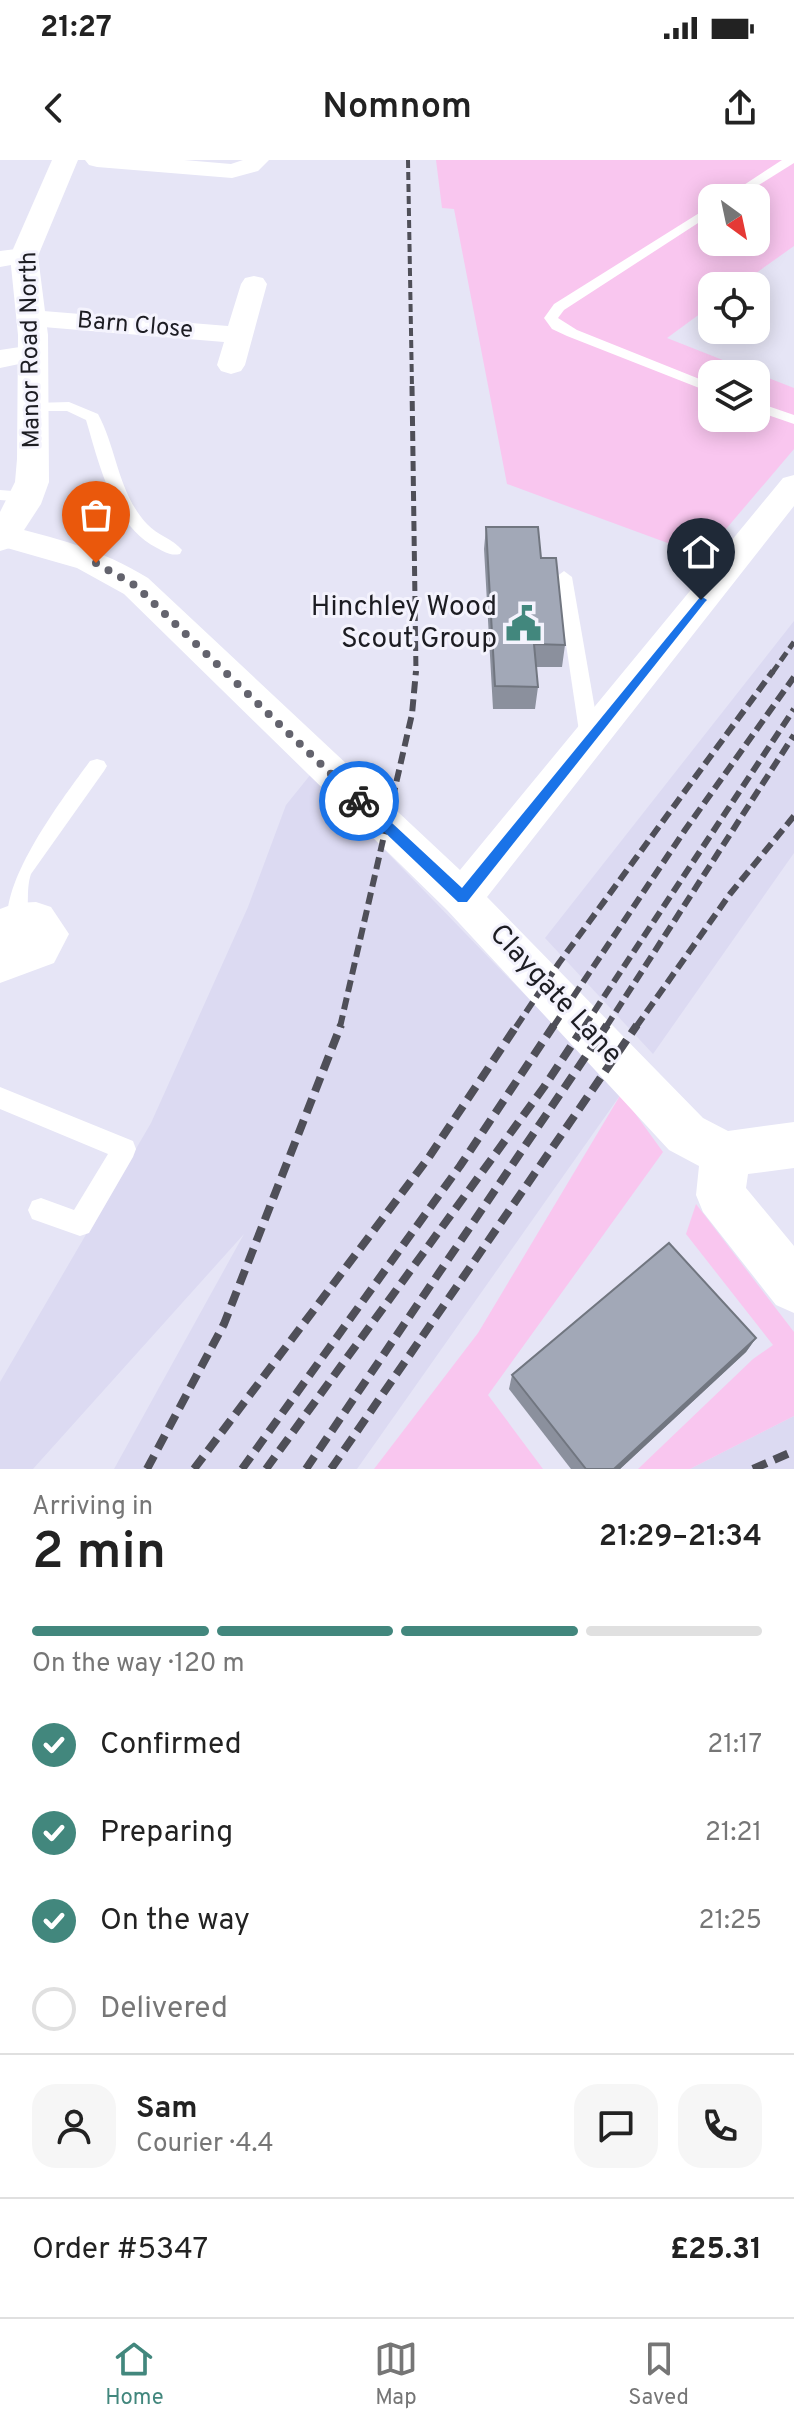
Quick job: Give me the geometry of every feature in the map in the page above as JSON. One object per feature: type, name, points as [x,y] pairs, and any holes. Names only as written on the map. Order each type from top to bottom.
[{"type":"street","name":"Manor Road North","points":[[1,538],[13,496],[32,482],[34,459],[25,379],[31,318],[12,258],[65,160]]},
{"type":"street","points":[[97,160],[232,171],[250,166],[257,160]]},
{"type":"street","points":[[231,365],[254,284]]},
{"type":"street","name":"Barn Close","points":[[31,318],[239,335]]},
{"type":"street","points":[[0,359],[25,379]]},
{"type":"street","points":[[462,898],[794,485]]},
{"type":"street","name":"Claygate Lane","points":[[1,538],[79,555],[114,571],[136,586],[462,898],[686,1134],[725,1154]]},
{"type":"street","points":[[0,964],[39,950],[47,934],[36,920],[8,926]]},
{"type":"street","points":[[794,1145],[725,1154],[721,1195],[794,1287]]},
{"type":"lane","points":[[752,184],[790,160]]},
{"type":"lane","points":[[698,218],[559,307],[551,318],[557,326],[572,333],[698,383]]},
{"type":"lane","points":[[25,379],[93,417],[118,494],[154,543],[174,550]]},
{"type":"lane","points":[[770,411],[794,420]]},
{"type":"lane","points":[[564,577],[590,738]]},
{"type":"lane","points":[[8,926],[22,871],[97,766]]},
{"type":"lane","points":[[0,1098],[124,1149],[80,1224],[41,1210]]},
{"type":"shaded area","points":[[436,160],[794,160],[794,246],[758,272],[698,272],[698,315],[667,338],[723,360],[698,360],[698,432],[770,432],[770,379],[794,388],[794,449],[703,556],[507,484],[454,209],[442,208]]},
{"type":"shaded area","points":[[794,621],[794,853],[653,1054],[545,938]]},
{"type":"shaded area","points":[[311,774],[621,1094],[357,1469],[114,1469],[244,1234],[33,1469],[0,1469],[0,1382],[151,1123],[248,907],[286,805]]},
{"type":"shaded area","points":[[621,1094],[663,1152],[488,1395],[543,1469],[374,1469],[478,1333]]},
{"type":"shaded area","points":[[696,1204],[794,1332],[794,1416],[690,1469],[638,1469],[753,1359],[773,1345],[686,1234]]},
{"type":"shaded area","points":[[794,1416],[794,1469],[690,1469]]},
{"type":"building","name":"Hinchley Wood Scout Group","points":[[486,527],[538,527],[541,558],[556,558],[565,645],[534,644],[538,687],[495,686]]},
{"type":"building","points":[[669,1243],[756,1338],[614,1469],[586,1469],[512,1375]]},
{"type":"railway","points":[[408,160],[412,388]]},
{"type":"railway","points":[[412,386],[416,671]]},
{"type":"railway","points":[[772,673],[794,642]]},
{"type":"railway","points":[[340,1027],[412,714],[416,671]]},
{"type":"railway","points":[[516,1027],[559,963],[773,671]]},
{"type":"railway","points":[[553,1027],[685,830],[794,677]]},
{"type":"railway","points":[[584,1027],[794,709]]},
{"type":"railway","points":[[606,1027],[794,735]]},
{"type":"railway","points":[[636,1027],[730,894],[794,816]]},
{"type":"railway","points":[[147,1469],[224,1324],[341,1025]]},
{"type":"railway","points":[[194,1469],[429,1157],[517,1025]]},
{"type":"railway","points":[[242,1469],[460,1166],[554,1025]]},
{"type":"railway","points":[[266,1469],[544,1087],[585,1025]]},
{"type":"railway","points":[[306,1469],[607,1025]]},
{"type":"railway","points":[[331,1469],[637,1025]]},
{"type":"railway","points":[[753,1469],[794,1451]]},
{"type":"way so far","points":[[96,563],[136,586],[359,801]]},
{"type":"place","name":"Hinchley Wood Scout Group","points":[[523,624]]},
{"type":"route","points":[[359,801],[462,898],[701,600]]}]
